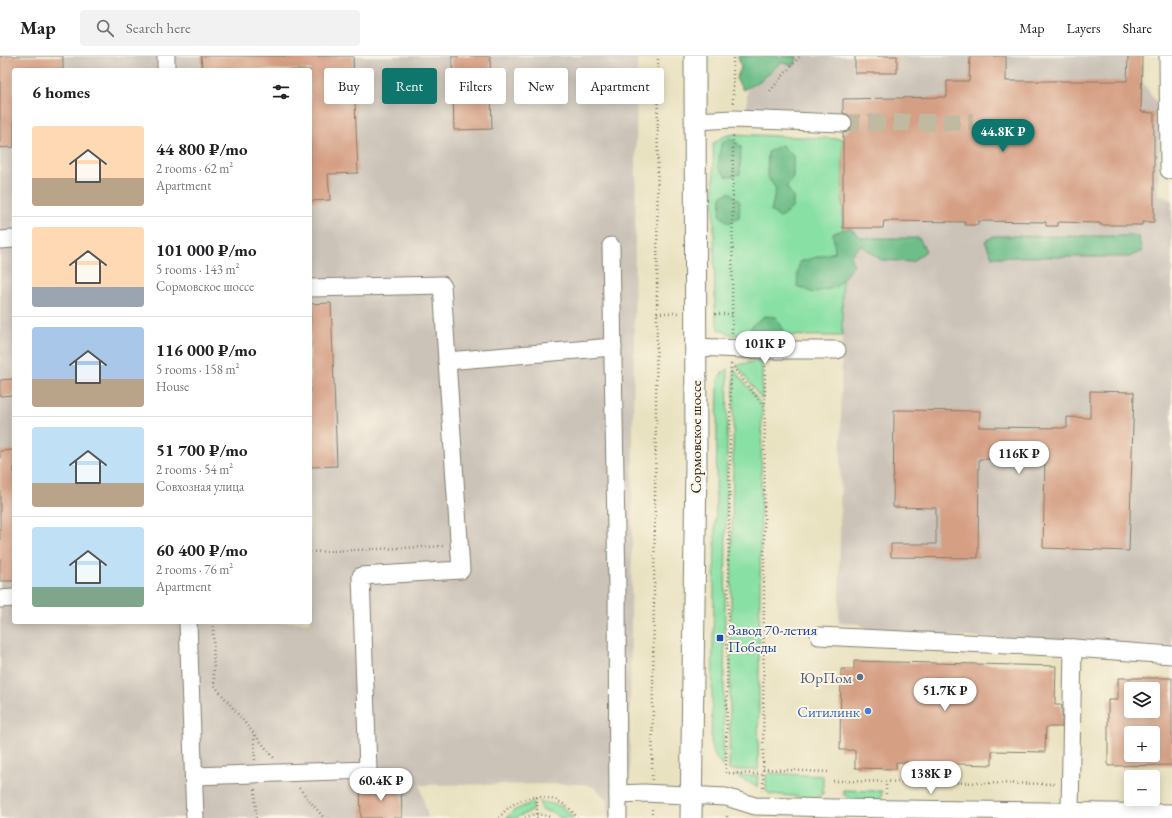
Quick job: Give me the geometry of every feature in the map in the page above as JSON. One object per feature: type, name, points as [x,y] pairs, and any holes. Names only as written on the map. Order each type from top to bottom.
[{"type":"main road","name":"Сормовское шоссе","points":[[691,818],[696,464],[695,56]]},
{"type":"street","points":[[166,56],[166,68]]},
{"type":"street","points":[[1168,56],[1169,170]]},
{"type":"street","points":[[695,121],[733,119],[843,123]]},
{"type":"street","points":[[0,240],[12,239]]},
{"type":"street","points":[[611,246],[617,588],[618,818]]},
{"type":"street","points":[[194,776],[368,770],[362,576],[461,570],[442,285],[312,288]]},
{"type":"street","points":[[447,361],[613,347]]},
{"type":"street","points":[[695,347],[765,350],[837,350]]},
{"type":"street","points":[[0,598],[12,598]]},
{"type":"street","points":[[188,624],[195,818]]},
{"type":"street","points":[[819,636],[1073,648],[1172,655]]},
{"type":"street","points":[[1073,648],[1071,784],[1078,813]]},
{"type":"street","points":[[618,794],[652,793],[726,797],[758,810],[825,813],[1172,813]]},
{"type":"path","points":[[652,818],[658,56]]},
{"type":"path","points":[[732,336],[733,56]]},
{"type":"path","points":[[770,91],[800,56]]},
{"type":"path","points":[[657,313],[678,313]]},
{"type":"path","points":[[715,314],[732,314]]},
{"type":"path","points":[[758,810],[763,774],[766,408],[765,350]]},
{"type":"path","points":[[763,774],[726,773],[731,364],[766,408]]},
{"type":"path","points":[[312,552],[460,546]]},
{"type":"path","points":[[213,624],[214,685],[324,818]]},
{"type":"path","points":[[763,769],[828,772]]},
{"type":"path","points":[[833,781],[1071,784]]},
{"type":"path","points":[[537,796],[537,816]]},
{"type":"path","points":[[499,818],[509,806],[522,799],[537,796],[551,798],[564,805],[575,814],[577,818]]},
{"type":"path","points":[[525,818],[546,815],[552,818]]},
{"type":"shaded area","points":[[0,56],[637,56],[637,68],[576,68],[576,104],[636,104],[629,818],[608,818],[608,803],[605,798],[595,788],[588,785],[420,785],[428,818],[0,818]]},
{"type":"shaded area","points":[[747,56],[1142,56],[1142,81],[1160,108],[1158,194],[1172,201],[1172,647],[1092,641],[875,634],[859,624],[839,623],[843,113],[747,111]]},
{"type":"green space","points":[[738,56],[797,56],[795,65],[780,63],[763,79],[743,90],[736,79],[741,68]]},
{"type":"green space","points":[[733,134],[843,139],[842,336],[732,335],[718,329],[715,314],[713,144],[722,137]]},
{"type":"green space","points":[[730,138],[741,146],[740,174],[727,177],[718,167],[721,144]]},
{"type":"green space","points":[[782,145],[793,156],[793,178],[786,187],[793,196],[793,207],[780,218],[771,211],[776,189],[767,176],[768,152]]},
{"type":"green space","points":[[730,192],[740,202],[739,217],[729,223],[720,216],[721,196]]},
{"type":"green space","points":[[850,228],[862,238],[919,238],[926,251],[912,262],[881,260],[861,245],[850,256],[854,265],[836,287],[813,293],[797,286],[799,262],[835,252],[833,233]]},
{"type":"green space","points":[[994,236],[1138,236],[1142,251],[1129,257],[992,257],[985,241]]},
{"type":"green space","points":[[764,316],[776,317],[785,332],[779,343],[755,342],[751,327]]},
{"type":"green space","points":[[762,362],[762,400],[737,365]]},
{"type":"green space","points":[[728,369],[723,767],[711,748],[718,381],[720,375]]},
{"type":"green space","points":[[734,369],[762,405],[758,770],[729,770]]},
{"type":"green space","points":[[769,773],[823,776],[823,794],[815,798],[770,794],[766,791],[766,776]]},
{"type":"green space","points":[[734,775],[758,776],[757,787]]},
{"type":"green space","points":[[843,790],[882,791],[881,800],[852,800],[843,794]]},
{"type":"green space","points":[[540,801],[561,806],[574,818],[560,818],[554,813],[541,810]]},
{"type":"green space","points":[[533,802],[533,810],[518,818],[506,818],[513,811]]},
{"type":"building","points":[[0,56],[63,56],[63,68],[12,68],[12,147],[0,148]]},
{"type":"building","points":[[201,56],[353,56],[354,68],[324,68],[324,104],[355,104],[358,173],[328,174],[330,200],[312,201],[312,68],[202,68]]},
{"type":"building","points":[[452,56],[490,56],[490,68],[452,68]]},
{"type":"building","points":[[855,56],[897,56],[897,73],[855,73]]},
{"type":"building","points":[[970,56],[1006,56],[1006,81],[1127,81],[1128,56],[1142,56],[1141,112],[1154,113],[1154,222],[1142,222],[1142,225],[1100,225],[1100,223],[1058,222],[1058,226],[1046,226],[1046,222],[978,221],[978,225],[965,225],[965,222],[884,221],[883,228],[843,228],[843,133],[851,129],[853,123],[852,118],[849,115],[843,113],[843,99],[947,97],[947,81],[969,81]]},
{"type":"building","points":[[453,104],[491,104],[492,129],[454,130]]},
{"type":"building","points":[[331,303],[337,466],[312,467],[312,304]]},
{"type":"building","points":[[12,379],[12,395],[0,396],[0,380]]},
{"type":"building","points":[[1090,391],[1134,392],[1129,551],[1043,548],[1045,460],[979,459],[978,558],[891,557],[891,544],[936,544],[936,508],[893,507],[894,410],[980,411],[979,427],[1067,428],[1067,417],[1090,418]]},
{"type":"building","points":[[12,450],[12,581],[0,581],[0,451]]},
{"type":"building","points":[[854,661],[1056,666],[1055,705],[1062,705],[1062,727],[1046,727],[1045,752],[992,751],[992,765],[896,762],[896,769],[855,768],[855,750],[840,750],[841,669],[854,669]]},
{"type":"building","points":[[1118,678],[1172,678],[1172,765],[1108,766],[1108,700],[1118,700]]},
{"type":"building","points":[[401,785],[402,818],[361,818],[360,786]]},
{"type":"tunnel","points":[[843,123],[973,122]]},
{"type":"place","name":"Завод 70-летия Победы","points":[[720,638]]},
{"type":"place","name":"ЮрПом","points":[[860,677]]},
{"type":"place","name":"Ситилинк","points":[[868,711]]}]
